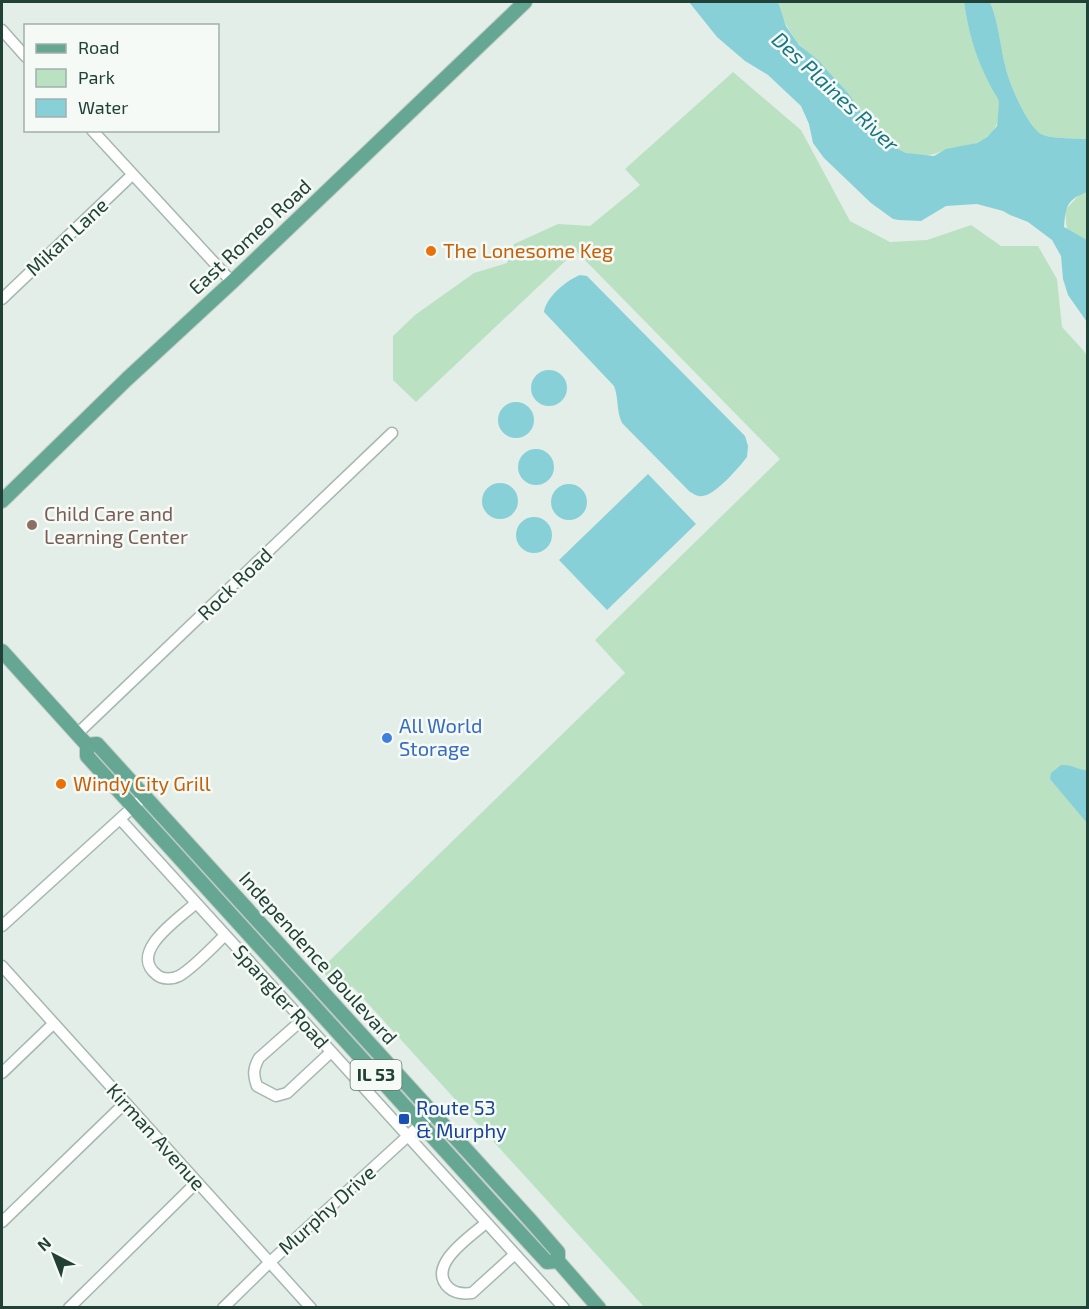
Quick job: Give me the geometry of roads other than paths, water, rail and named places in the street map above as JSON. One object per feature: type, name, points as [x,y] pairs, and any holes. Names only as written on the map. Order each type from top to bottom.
[{"type":"main road","name":"East Romeo Road","points":[[2,501],[127,379],[525,2]]},
{"type":"main road","name":"Independence Boulevard","points":[[2,651],[87,745],[87,756],[421,1124],[547,1262],[558,1262]]},
{"type":"main road","name":"Independence Boulevard","points":[[87,745],[97,744],[145,796],[558,1252],[558,1262],[599,1308]]},
{"type":"street","points":[[2,30],[24,55]]},
{"type":"street","points":[[94,132],[232,282]]},
{"type":"street","name":"Mikan Lane","points":[[2,299],[132,175]]},
{"type":"street","name":"Rock Road","points":[[77,734],[392,433]]},
{"type":"street","points":[[2,926],[145,796]]},
{"type":"street","name":"Spangler Road","points":[[120,819],[564,1308]]},
{"type":"street","points":[[196,903],[153,942],[148,952],[149,966],[158,976],[169,979],[180,976],[225,935]]},
{"type":"street","name":"Kirman Avenue","points":[[2,966],[311,1308]]},
{"type":"street","points":[[302,1020],[259,1058],[253,1077],[257,1086],[276,1096],[287,1093],[331,1052]]},
{"type":"street","points":[[2,1073],[53,1024]]},
{"type":"street","points":[[2,1222],[125,1103]]},
{"type":"street","name":"Murphy Drive","points":[[223,1308],[433,1113]]},
{"type":"street","points":[[69,1308],[197,1182]]},
{"type":"street","points":[[486,1222],[445,1261],[443,1277],[447,1286],[456,1292],[472,1293],[515,1254]]},
{"type":"water","name":"Des Plaines River","points":[[689,2],[778,2],[786,26],[799,45],[818,60],[848,93],[863,115],[896,148],[906,153],[934,156],[946,149],[977,143],[987,137],[997,126],[998,99],[985,76],[976,52],[964,2],[990,2],[1008,76],[1030,122],[1045,136],[1087,139],[1087,192],[1069,204],[1064,227],[1087,240],[1087,322],[1068,295],[1063,279],[1061,256],[1052,240],[1028,222],[1003,211],[977,204],[946,206],[921,221],[899,220],[893,219],[871,203],[824,158],[813,143],[809,124],[801,106],[768,75],[745,61],[717,37]]},
{"type":"water","points":[[580,275],[587,276],[745,436],[748,446],[747,457],[711,493],[697,496],[690,492],[622,423],[614,386],[544,312],[558,290]]},
{"type":"water","points":[[549,370],[561,376],[567,388],[561,400],[549,406],[537,400],[531,388],[537,376]]},
{"type":"water","points":[[516,402],[528,408],[534,420],[528,432],[516,438],[504,432],[498,420],[504,408]]},
{"type":"water","points":[[536,449],[548,455],[554,467],[548,479],[536,485],[524,479],[518,467],[524,455]]},
{"type":"water","points":[[648,474],[696,524],[607,610],[559,560]]},
{"type":"water","points":[[500,483],[512,489],[518,501],[512,513],[500,519],[488,513],[482,501],[488,489]]},
{"type":"water","points":[[569,484],[581,490],[587,502],[581,514],[569,520],[557,514],[551,502],[557,490]]},
{"type":"water","points":[[534,517],[546,523],[552,535],[546,547],[534,553],[522,547],[516,535],[522,523]]},
{"type":"water","points":[[1061,765],[1087,770],[1087,823],[1050,779],[1051,773]]},
{"type":"place","name":"The Lonesome Keg","points":[[431,251]]},
{"type":"place","name":"Child Care and Learning Center","points":[[32,525]]},
{"type":"place","name":"All World Storage","points":[[387,738]]},
{"type":"place","name":"Windy City Grill","points":[[61,784]]},
{"type":"place","name":"Route 53 & Murphy","points":[[404,1119]]}]
